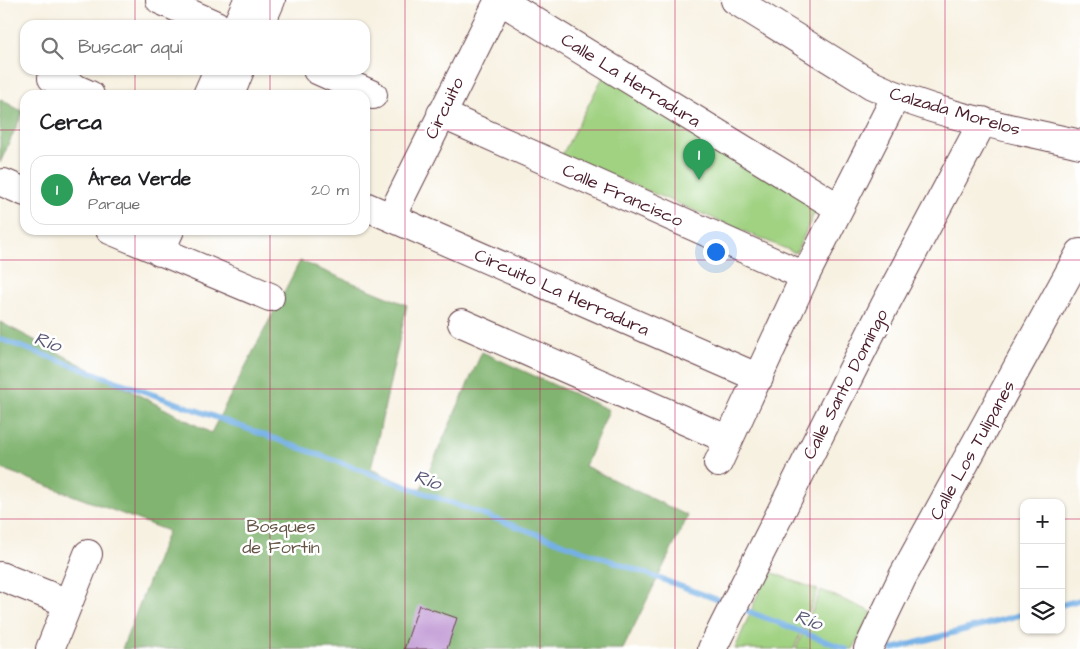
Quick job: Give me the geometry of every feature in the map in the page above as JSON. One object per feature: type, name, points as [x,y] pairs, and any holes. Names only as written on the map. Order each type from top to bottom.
[{"type":"street","points":[[160,0],[205,20]]},
{"type":"street","points":[[239,20],[248,0]]},
{"type":"street","points":[[262,20],[271,0]]},
{"type":"street","name":"Circuito","points":[[391,217],[441,114],[500,0]]},
{"type":"street","name":"Calle La Herradura","points":[[500,0],[839,208]]},
{"type":"street","name":"Calzada Morelos","points":[[735,0],[872,85],[896,96],[983,121],[1080,144]]},
{"type":"street","points":[[209,90],[216,75]]},
{"type":"street","points":[[232,90],[238,75]]},
{"type":"street","points":[[328,75],[362,90]]},
{"type":"street","points":[[52,78],[79,90]]},
{"type":"street","points":[[462,323],[724,451],[805,276],[896,96]]},
{"type":"street","name":"Calle Francisco","points":[[441,114],[805,276]]},
{"type":"street","name":"Calle Santo Domingo","points":[[712,649],[881,313],[983,121]]},
{"type":"street","name":"Circuito La Herradura","points":[[370,208],[759,378]]},
{"type":"street","points":[[134,235],[154,239],[270,297]]},
{"type":"street","name":"Calle Los Tulipanes","points":[[868,649],[903,576],[1080,253]]},
{"type":"street","points":[[50,649],[88,554]]},
{"type":"street","points":[[0,576],[68,603]]},
{"type":"green space","points":[[604,75],[818,205],[796,253],[562,155]]},
{"type":"green space","points":[[0,99],[20,110],[20,119],[0,163]]},
{"type":"green space","name":"Bosques de Fortín","points":[[300,261],[407,305],[371,469],[420,491],[482,352],[609,410],[585,466],[688,516],[623,649],[122,649],[168,531],[0,468],[0,322],[211,433]]},
{"type":"green space","points":[[768,571],[818,590],[794,649],[735,649]]},
{"type":"green space","points":[[821,590],[872,612],[853,649],[796,649]]},
{"type":"building","points":[[419,605],[457,618],[447,649],[404,649]]},
{"type":"waterway","name":"Río","points":[[0,339],[727,603]]},
{"type":"waterway","name":"Río","points":[[1065,604],[1080,600]]},
{"type":"waterway","name":"Río","points":[[740,608],[846,649]]},
{"type":"waterway","name":"Río","points":[[892,649],[1020,615]]},
{"type":"place","name":"Área Verde","points":[[699,180]]}]
